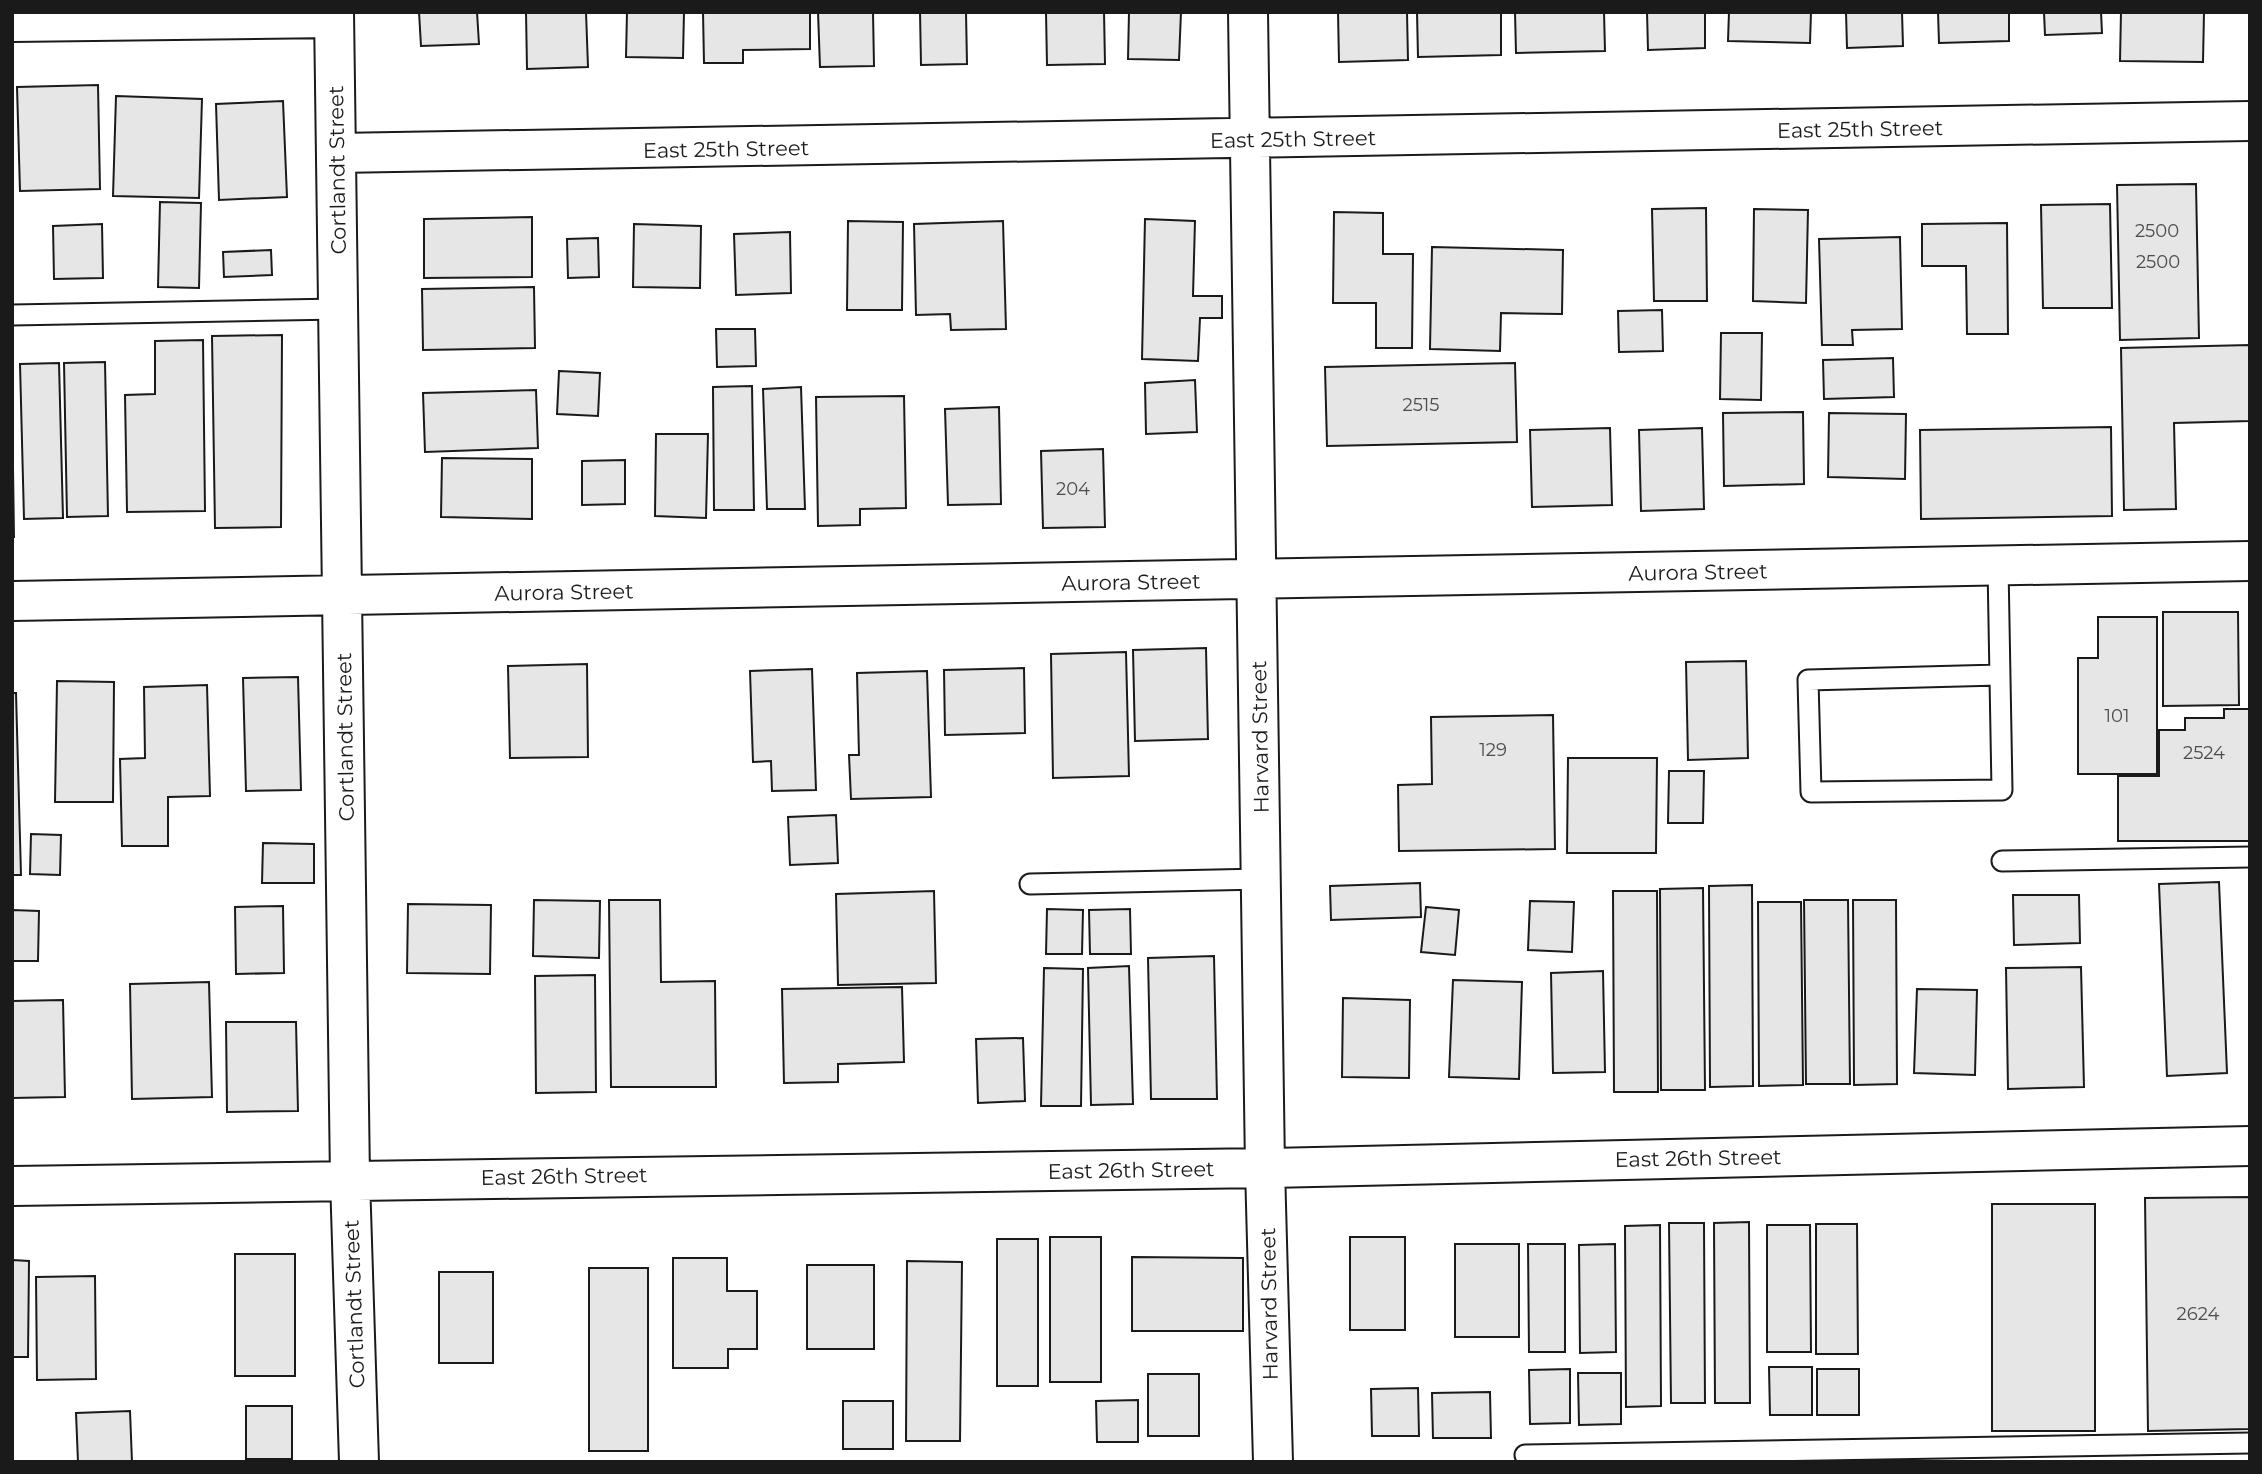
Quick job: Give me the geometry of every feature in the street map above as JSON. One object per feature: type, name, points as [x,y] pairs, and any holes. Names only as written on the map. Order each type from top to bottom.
[{"type":"street","name":"Harvard Street","points":[[1248,12],[1265,1168],[1273,1462]]},
{"type":"street","points":[[12,22],[334,15]]},
{"type":"street","name":"Cortlandt Street","points":[[334,15],[350,1178],[359,1462]]},
{"type":"street","name":"East 25th Street","points":[[337,153],[1250,140],[2250,121]]},
{"type":"street","name":"Aurora Street","points":[[12,601],[2250,561]]},
{"type":"street","name":"East 26th Street","points":[[12,1186],[350,1178],[1265,1168],[2250,1146]]},
{"type":"lane","points":[[12,315],[339,309]]},
{"type":"lane","points":[[1998,566],[2002,790],[1811,792],[1808,680],[1999,675]]},
{"type":"lane","points":[[2002,861],[2250,857]]},
{"type":"lane","points":[[1030,884],[1262,879]]},
{"type":"lane","points":[[1525,1455],[2250,1443]]},
{"type":"building","points":[[419,12],[477,12],[479,44],[421,46]]},
{"type":"building","points":[[526,12],[586,12],[588,67],[527,69]]},
{"type":"building","points":[[627,12],[684,12],[683,58],[626,57]]},
{"type":"building","points":[[703,12],[810,12],[810,49],[743,50],[743,63],[704,63]]},
{"type":"building","points":[[818,12],[873,12],[874,66],[820,67]]},
{"type":"building","points":[[920,12],[966,12],[967,64],[921,65]]},
{"type":"building","points":[[1046,12],[1104,12],[1105,64],[1047,65]]},
{"type":"building","points":[[1129,12],[1181,12],[1179,60],[1128,59]]},
{"type":"building","points":[[1338,12],[1407,12],[1408,60],[1339,62]]},
{"type":"building","points":[[1417,12],[1501,12],[1501,55],[1418,57]]},
{"type":"building","points":[[1515,12],[1604,12],[1605,51],[1516,53]]},
{"type":"building","points":[[1647,12],[1705,12],[1705,48],[1648,50]]},
{"type":"building","points":[[1729,12],[1811,12],[1810,43],[1728,41]]},
{"type":"building","points":[[1846,12],[1902,12],[1903,46],[1847,48]]},
{"type":"building","points":[[1938,12],[2009,12],[2009,41],[1939,43]]},
{"type":"building","points":[[2044,12],[2101,12],[2102,33],[2045,35]]},
{"type":"building","points":[[2121,12],[2204,12],[2203,62],[2120,61]]},
{"type":"building","points":[[98,85],[100,189],[20,191],[17,87]]},
{"type":"building","points":[[116,96],[202,99],[199,198],[113,196]]},
{"type":"building","points":[[283,101],[287,197],[219,200],[216,104]]},
{"type":"building","points":[[2196,184],[2199,338],[2120,340],[2117,185]]},
{"type":"building","points":[[160,202],[201,203],[199,288],[158,287]]},
{"type":"building","points":[[2110,204],[2112,308],[2043,308],[2041,205]]},
{"type":"building","points":[[1706,208],[1707,301],[1654,301],[1652,209]]},
{"type":"building","points":[[1754,209],[1808,210],[1806,303],[1753,301]]},
{"type":"building","points":[[1334,212],[1383,213],[1383,254],[1413,254],[1412,348],[1376,348],[1376,303],[1333,303]]},
{"type":"building","points":[[532,217],[532,277],[424,278],[424,219]]},
{"type":"building","points":[[1145,219],[1195,221],[1193,296],[1222,296],[1222,318],[1200,318],[1198,361],[1142,359]]},
{"type":"building","points":[[848,221],[903,222],[902,310],[847,310]]},
{"type":"building","points":[[1003,221],[1006,329],[951,330],[950,314],[916,315],[914,224]]},
{"type":"building","points":[[2007,223],[2008,334],[1967,334],[1966,266],[1922,266],[1922,224]]},
{"type":"building","points":[[102,224],[103,278],[54,279],[53,226]]},
{"type":"building","points":[[634,224],[701,226],[700,288],[633,287]]},
{"type":"building","points":[[790,232],[791,293],[736,295],[734,234]]},
{"type":"building","points":[[1900,237],[1902,329],[1852,330],[1853,345],[1822,345],[1819,239]]},
{"type":"building","points":[[598,238],[599,277],[568,278],[567,239]]},
{"type":"building","points":[[1432,247],[1563,250],[1562,314],[1501,313],[1500,351],[1430,349]]},
{"type":"building","points":[[271,250],[272,275],[224,277],[223,252]]},
{"type":"building","points":[[534,287],[535,348],[423,350],[422,289]]},
{"type":"building","points":[[1662,310],[1663,351],[1619,352],[1618,311]]},
{"type":"building","points":[[716,329],[755,329],[756,366],[717,367]]},
{"type":"building","points":[[1721,333],[1762,333],[1761,400],[1720,399]]},
{"type":"building","points":[[282,335],[281,527],[215,528],[212,336]]},
{"type":"building","points":[[203,340],[205,511],[127,512],[125,395],[155,394],[155,341]]},
{"type":"building","points":[[2250,345],[2250,421],[2174,423],[2176,509],[2124,510],[2121,348]]},
{"type":"building","points":[[1893,358],[1894,397],[1824,399],[1823,360]]},
{"type":"building","points":[[105,362],[108,516],[67,517],[64,363]]},
{"type":"building","points":[[59,363],[63,518],[24,519],[20,364]]},
{"type":"building","points":[[1515,363],[1517,442],[1327,446],[1325,367]]},
{"type":"building","points":[[559,371],[600,373],[598,416],[557,414]]},
{"type":"building","points":[[1195,380],[1197,432],[1146,434],[1145,383]]},
{"type":"building","points":[[752,386],[754,510],[714,510],[713,387]]},
{"type":"building","points":[[801,387],[805,509],[767,509],[763,389]]},
{"type":"building","points":[[536,390],[538,448],[425,452],[423,393]]},
{"type":"building","points":[[904,396],[906,508],[860,509],[860,525],[818,526],[816,397]]},
{"type":"building","points":[[12,399],[14,537],[12,537]]},
{"type":"building","points":[[999,407],[1001,504],[948,505],[945,409]]},
{"type":"building","points":[[1803,412],[1804,484],[1724,486],[1723,413]]},
{"type":"building","points":[[1829,413],[1906,414],[1905,479],[1828,477]]},
{"type":"building","points":[[2111,427],[2112,516],[1921,519],[1920,430]]},
{"type":"building","points":[[1610,428],[1612,505],[1532,507],[1530,430]]},
{"type":"building","points":[[1702,428],[1704,509],[1641,511],[1639,430]]},
{"type":"building","points":[[656,434],[708,434],[706,518],[655,516]]},
{"type":"building","points":[[1103,449],[1105,527],[1043,528],[1041,451]]},
{"type":"building","points":[[442,458],[532,459],[532,519],[441,517]]},
{"type":"building","points":[[625,460],[625,504],[582,505],[582,461]]},
{"type":"building","points":[[2163,612],[2238,612],[2239,705],[2163,706]]},
{"type":"building","points":[[2098,617],[2157,617],[2157,774],[2078,774],[2078,658],[2098,658]]},
{"type":"building","points":[[1206,648],[1208,739],[1135,741],[1133,650]]},
{"type":"building","points":[[1126,652],[1129,776],[1053,778],[1051,654]]},
{"type":"building","points":[[1746,661],[1748,758],[1688,760],[1686,662]]},
{"type":"building","points":[[587,664],[588,757],[510,758],[508,666]]},
{"type":"building","points":[[1024,668],[1025,733],[945,735],[944,670]]},
{"type":"building","points":[[812,669],[816,790],[772,791],[771,761],[753,762],[750,671]]},
{"type":"building","points":[[927,671],[931,797],[851,799],[849,755],[859,755],[857,673]]},
{"type":"building","points":[[298,677],[301,790],[246,791],[243,678]]},
{"type":"building","points":[[57,681],[114,682],[113,802],[55,802]]},
{"type":"building","points":[[207,685],[210,796],[168,797],[168,846],[122,846],[120,759],[145,758],[144,687]]},
{"type":"building","points":[[12,693],[16,693],[21,875],[12,875]]},
{"type":"building","points":[[2224,709],[2250,709],[2250,841],[2118,841],[2118,776],[2159,776],[2159,730],[2185,730],[2185,718],[2224,718]]},
{"type":"building","points":[[1553,715],[1555,849],[1399,851],[1398,785],[1432,784],[1431,717]]},
{"type":"building","points":[[1568,758],[1657,758],[1656,853],[1567,853]]},
{"type":"building","points":[[1669,771],[1704,771],[1703,823],[1668,823]]},
{"type":"building","points":[[836,815],[838,863],[790,865],[788,817]]},
{"type":"building","points":[[31,834],[61,835],[60,875],[30,874]]},
{"type":"building","points":[[263,843],[314,844],[314,883],[262,883]]},
{"type":"building","points":[[2219,882],[2227,1073],[2167,1076],[2159,884]]},
{"type":"building","points":[[1420,883],[1421,917],[1331,920],[1330,886]]},
{"type":"building","points":[[1752,885],[1753,1086],[1710,1087],[1709,886]]},
{"type":"building","points":[[1703,888],[1705,1090],[1661,1090],[1660,889]]},
{"type":"building","points":[[934,891],[936,983],[838,985],[836,894]]},
{"type":"building","points":[[1613,891],[1657,891],[1658,1092],[1614,1092]]},
{"type":"building","points":[[2013,895],[2079,895],[2080,943],[2014,945]]},
{"type":"building","points":[[534,900],[600,901],[599,958],[533,956]]},
{"type":"building","points":[[609,900],[660,900],[661,982],[715,981],[716,1087],[611,1087]]},
{"type":"building","points":[[1804,900],[1848,900],[1850,1084],[1806,1084]]},
{"type":"building","points":[[1853,900],[1896,900],[1897,1084],[1854,1085]]},
{"type":"building","points":[[1530,901],[1574,902],[1572,952],[1528,950]]},
{"type":"building","points":[[1758,902],[1801,902],[1803,1085],[1759,1086]]},
{"type":"building","points":[[408,904],[491,905],[490,974],[407,973]]},
{"type":"building","points":[[283,906],[284,973],[236,974],[235,907]]},
{"type":"building","points":[[1426,907],[1459,910],[1455,955],[1421,952]]},
{"type":"building","points":[[1047,909],[1083,910],[1082,954],[1046,954]]},
{"type":"building","points":[[1130,909],[1131,954],[1090,954],[1089,910]]},
{"type":"building","points":[[12,910],[39,911],[38,961],[12,961]]},
{"type":"building","points":[[1214,956],[1217,1099],[1151,1099],[1148,958]]},
{"type":"building","points":[[1129,966],[1133,1104],[1091,1105],[1088,968]]},
{"type":"building","points":[[2081,967],[2084,1087],[2008,1089],[2006,968]]},
{"type":"building","points":[[1044,968],[1083,969],[1081,1106],[1041,1106]]},
{"type":"building","points":[[1603,971],[1605,1072],[1553,1073],[1551,973]]},
{"type":"building","points":[[595,975],[596,1092],[536,1093],[535,976]]},
{"type":"building","points":[[1453,980],[1522,982],[1519,1079],[1449,1077]]},
{"type":"building","points":[[209,982],[212,1097],[132,1099],[130,984]]},
{"type":"building","points":[[902,987],[904,1062],[838,1064],[838,1082],[784,1083],[782,989]]},
{"type":"building","points":[[1917,989],[1977,990],[1975,1075],[1914,1073]]},
{"type":"building","points":[[1343,998],[1410,1000],[1409,1078],[1342,1077]]},
{"type":"building","points":[[63,1000],[65,1097],[12,1098],[12,1001]]},
{"type":"building","points":[[226,1022],[296,1022],[298,1111],[227,1112]]},
{"type":"building","points":[[1023,1038],[1025,1101],[978,1103],[976,1039]]},
{"type":"building","points":[[2250,1197],[2250,1429],[2148,1431],[2145,1198]]},
{"type":"building","points":[[1992,1204],[2095,1204],[2095,1431],[1992,1431]]},
{"type":"building","points":[[1749,1222],[1750,1403],[1715,1403],[1714,1223]]},
{"type":"building","points":[[1669,1223],[1704,1223],[1705,1403],[1671,1403]]},
{"type":"building","points":[[1816,1224],[1857,1224],[1858,1354],[1816,1354]]},
{"type":"building","points":[[1660,1225],[1661,1406],[1626,1407],[1625,1226]]},
{"type":"building","points":[[1767,1225],[1810,1225],[1811,1352],[1767,1352]]},
{"type":"building","points":[[1050,1237],[1101,1237],[1101,1382],[1050,1382]]},
{"type":"building","points":[[1350,1237],[1405,1237],[1405,1330],[1350,1330]]},
{"type":"building","points":[[997,1239],[1038,1239],[1038,1386],[997,1386]]},
{"type":"building","points":[[1455,1244],[1519,1244],[1519,1337],[1455,1337]]},
{"type":"building","points":[[1528,1244],[1565,1244],[1565,1352],[1529,1352]]},
{"type":"building","points":[[1615,1244],[1616,1352],[1580,1353],[1579,1245]]},
{"type":"building","points":[[235,1254],[295,1254],[295,1376],[235,1376]]},
{"type":"building","points":[[1132,1257],[1243,1258],[1243,1331],[1132,1331]]},
{"type":"building","points":[[673,1258],[727,1258],[727,1291],[757,1291],[757,1349],[728,1349],[728,1368],[673,1368]]},
{"type":"building","points":[[12,1260],[29,1261],[28,1357],[12,1357]]},
{"type":"building","points":[[907,1261],[962,1262],[960,1441],[906,1441]]},
{"type":"building","points":[[807,1265],[874,1265],[874,1349],[807,1349]]},
{"type":"building","points":[[589,1268],[648,1268],[648,1451],[589,1451]]},
{"type":"building","points":[[439,1272],[493,1272],[493,1363],[439,1363]]},
{"type":"building","points":[[95,1276],[96,1379],[37,1380],[36,1277]]},
{"type":"building","points":[[1769,1367],[1812,1367],[1812,1415],[1770,1415]]},
{"type":"building","points":[[1570,1369],[1570,1423],[1530,1424],[1529,1370]]},
{"type":"building","points":[[1817,1369],[1859,1369],[1859,1415],[1817,1415]]},
{"type":"building","points":[[1578,1373],[1621,1373],[1621,1424],[1579,1425]]},
{"type":"building","points":[[1148,1374],[1199,1374],[1199,1436],[1148,1436]]},
{"type":"building","points":[[1418,1388],[1419,1436],[1372,1436],[1371,1389]]},
{"type":"building","points":[[1490,1392],[1491,1438],[1433,1438],[1432,1393]]},
{"type":"building","points":[[1138,1400],[1138,1442],[1097,1442],[1096,1401]]},
{"type":"building","points":[[843,1401],[893,1401],[893,1449],[843,1449]]},
{"type":"building","points":[[246,1406],[292,1406],[292,1459],[246,1459]]},
{"type":"building","points":[[130,1411],[132,1462],[78,1462],[76,1413]]}]
